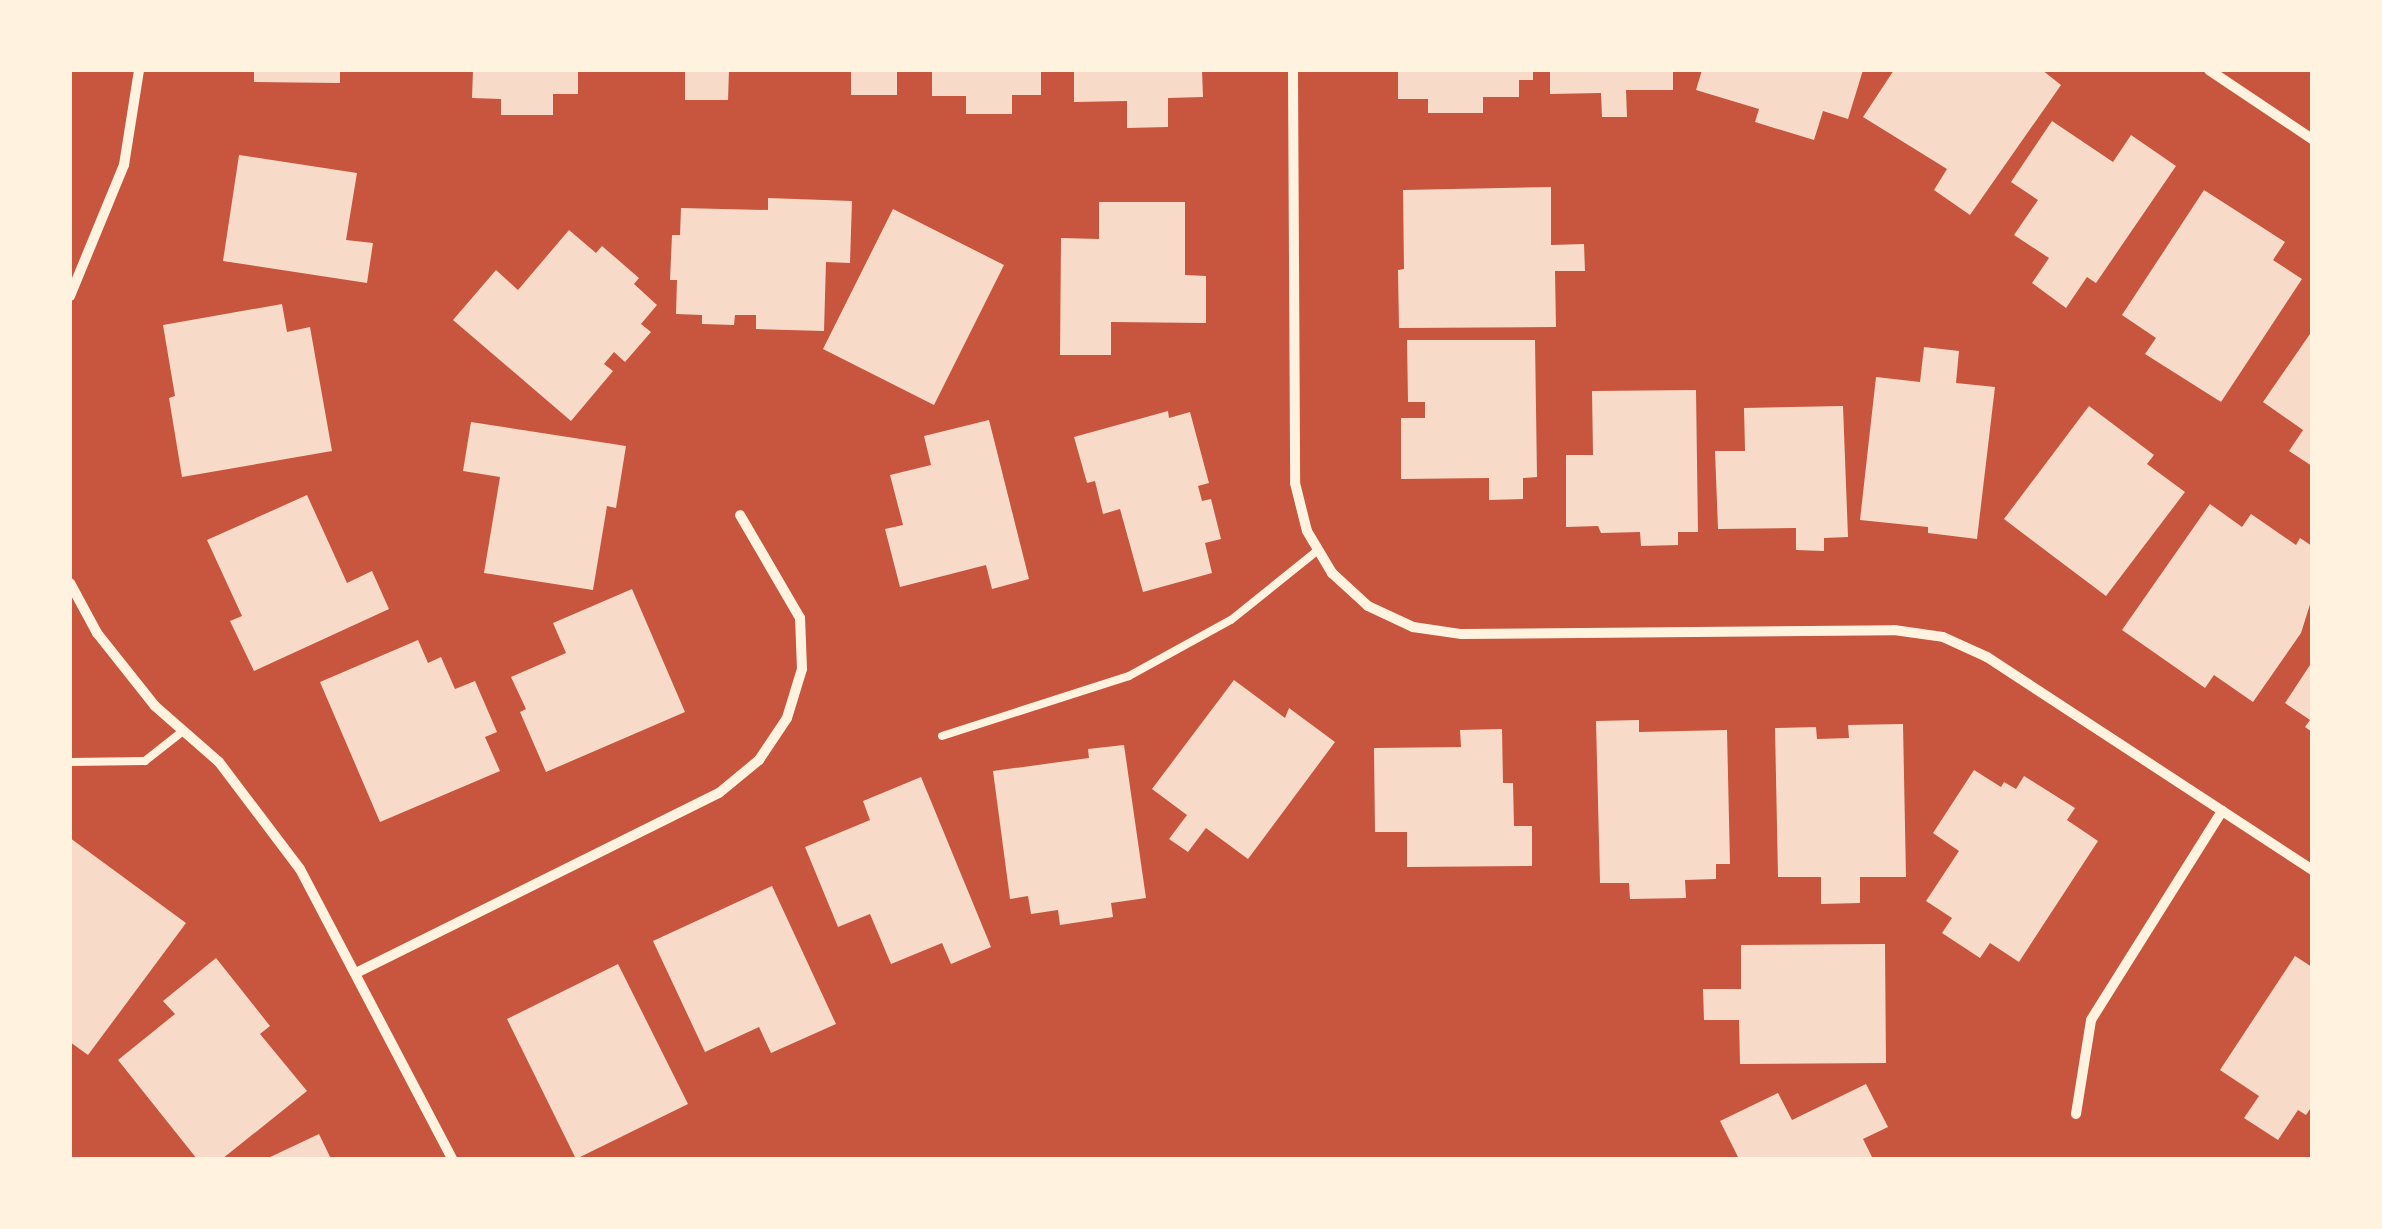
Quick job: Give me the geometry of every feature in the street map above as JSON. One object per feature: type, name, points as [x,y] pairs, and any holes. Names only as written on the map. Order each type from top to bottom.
[{"type":"street","points":[[70,296],[124,164],[139,70]]},
{"type":"street","points":[[1293,70],[1295,484],[1307,531],[1318,550],[1332,573],[1368,606],[1413,626],[1461,634],[1894,630],[1943,637],[1987,657],[2312,870]]},
{"type":"street","points":[[2209,70],[2312,139]]},
{"type":"street","points":[[356,973],[719,793],[758,760],[787,718],[802,669],[800,618],[740,515]]},
{"type":"street","points":[[70,583],[96,632],[155,706],[219,762],[300,869],[452,1159]]},
{"type":"street","points":[[2076,1114],[2091,1020],[2222,811]]},
{"type":"lane","points":[[942,736],[1130,676],[1230,620],[1318,550]]},
{"type":"lane","points":[[70,762],[145,761],[183,731]]},
{"type":"building","points":[[254,70],[340,70],[340,83],[254,82]]},
{"type":"building","points":[[473,70],[578,70],[578,94],[553,94],[553,115],[501,115],[501,99],[472,98]]},
{"type":"building","points":[[685,70],[729,70],[728,100],[685,100]]},
{"type":"building","points":[[851,70],[897,70],[897,95],[851,95]]},
{"type":"building","points":[[932,70],[1041,70],[1041,95],[1012,95],[1012,114],[966,114],[966,96],[932,96]]},
{"type":"building","points":[[1074,70],[1202,70],[1203,97],[1168,98],[1168,127],[1127,128],[1127,101],[1074,102]]},
{"type":"building","points":[[1398,70],[1533,70],[1533,80],[1519,80],[1519,97],[1483,97],[1483,113],[1428,113],[1428,99],[1398,99]]},
{"type":"building","points":[[1550,70],[1673,70],[1673,90],[1626,90],[1627,117],[1602,117],[1601,93],[1550,94]]},
{"type":"building","points":[[1702,70],[1863,70],[1848,119],[1823,111],[1814,140],[1755,122],[1759,109],[1696,90]]},
{"type":"building","points":[[1894,70],[2042,70],[2061,85],[1970,215],[1934,190],[1947,169],[1863,117]]},
{"type":"building","points":[[2052,121],[2113,162],[2131,135],[2176,166],[2096,283],[2087,277],[2066,308],[2032,283],[2049,258],[2014,235],[2038,200],[2011,182]]},
{"type":"building","points":[[239,155],[357,173],[346,240],[373,243],[367,283],[223,261]]},
{"type":"building","points":[[1551,187],[1551,245],[1584,244],[1585,271],[1555,271],[1556,327],[1399,328],[1398,270],[1404,269],[1403,190]]},
{"type":"building","points":[[2204,190],[2285,242],[2273,260],[2302,279],[2221,402],[2145,354],[2156,338],[2122,315]]},
{"type":"building","points":[[768,198],[852,201],[850,263],[826,262],[824,331],[756,329],[756,315],[735,315],[734,325],[702,324],[702,315],[676,314],[677,280],[670,280],[672,235],[680,235],[681,208],[768,210]]},
{"type":"building","points":[[1099,202],[1185,202],[1185,275],[1206,276],[1206,323],[1111,322],[1111,355],[1060,355],[1061,238],[1099,239]]},
{"type":"building","points":[[893,209],[1004,265],[934,405],[823,349]]},
{"type":"building","points":[[569,230],[596,253],[602,246],[639,278],[634,284],[657,305],[641,324],[651,332],[625,362],[614,352],[604,364],[613,371],[571,421],[453,320],[496,270],[518,290]]},
{"type":"building","points":[[282,304],[287,332],[310,327],[332,451],[182,477],[169,398],[175,396],[163,325]]},
{"type":"building","points":[[2312,331],[2312,466],[2289,451],[2303,430],[2263,402]]},
{"type":"building","points":[[1407,340],[1535,340],[1537,477],[1523,478],[1523,499],[1489,500],[1489,478],[1401,479],[1401,418],[1425,418],[1425,402],[1408,402]]},
{"type":"building","points":[[1924,347],[1959,351],[1956,383],[1995,387],[1977,539],[1928,533],[1928,527],[1860,520],[1876,377],[1920,382]]},
{"type":"building","points":[[1696,390],[1698,532],[1678,532],[1678,545],[1641,546],[1640,532],[1601,533],[1598,526],[1566,527],[1566,455],[1593,455],[1592,391]]},
{"type":"building","points":[[1843,406],[1848,537],[1824,538],[1824,551],[1796,550],[1796,528],[1718,529],[1715,451],[1745,451],[1744,408]]},
{"type":"building","points":[[2089,406],[2154,455],[2147,464],[2185,492],[2106,596],[2004,519]]},
{"type":"building","points":[[1168,411],[1169,418],[1190,412],[1209,483],[1198,486],[1202,501],[1211,499],[1221,539],[1205,543],[1212,573],[1143,592],[1120,509],[1103,514],[1095,481],[1087,483],[1074,437]]},
{"type":"building","points":[[989,420],[1029,579],[992,589],[986,565],[900,587],[885,529],[903,525],[890,475],[931,465],[924,436]]},
{"type":"building","points":[[471,422],[626,446],[616,508],[607,506],[593,590],[484,573],[500,477],[463,471]]},
{"type":"building","points":[[307,495],[347,583],[372,571],[389,609],[254,671],[230,621],[242,616],[207,540]]},
{"type":"building","points":[[2210,504],[2242,527],[2251,514],[2296,545],[2300,538],[2312,546],[2312,598],[2301,633],[2253,702],[2214,675],[2205,688],[2122,630]]},
{"type":"building","points":[[632,589],[685,712],[546,772],[520,712],[526,709],[511,677],[566,653],[553,623]]},
{"type":"building","points":[[418,640],[428,663],[441,657],[455,689],[475,681],[497,732],[485,737],[500,771],[380,822],[320,682]]},
{"type":"building","points":[[2312,662],[2312,732],[2305,727],[2310,720],[2285,703]]},
{"type":"building","points":[[1234,680],[1285,718],[1289,708],[1335,742],[1248,859],[1206,828],[1188,852],[1169,839],[1187,815],[1152,789]]},
{"type":"building","points":[[1639,720],[1639,732],[1727,730],[1730,864],[1716,864],[1716,879],[1685,880],[1686,898],[1630,899],[1629,883],[1600,883],[1596,721]]},
{"type":"building","points":[[1903,724],[1906,877],[1860,877],[1860,903],[1821,904],[1821,877],[1778,877],[1775,728],[1816,727],[1817,739],[1849,738],[1848,725]]},
{"type":"building","points":[[1502,729],[1503,783],[1513,783],[1514,826],[1532,826],[1532,866],[1407,867],[1407,832],[1375,832],[1374,748],[1461,747],[1460,730]]},
{"type":"building","points":[[1124,745],[1146,898],[1111,903],[1113,917],[1060,925],[1058,910],[1031,914],[1028,896],[1010,899],[993,771],[1089,758],[1088,749]]},
{"type":"building","points":[[1974,770],[2001,787],[2004,782],[2016,789],[2024,776],[2075,808],[2067,820],[2098,841],[2019,962],[1990,943],[1980,958],[1942,933],[1952,918],[1926,901],[1959,851],[1933,833]]},
{"type":"building","points":[[921,777],[991,947],[951,964],[942,943],[891,964],[870,914],[838,927],[805,847],[870,820],[863,801]]},
{"type":"building","points":[[70,838],[186,923],[88,1055],[70,1042]]},
{"type":"building","points":[[772,886],[836,1024],[771,1053],[759,1027],[705,1052],[653,941]]},
{"type":"building","points":[[1885,944],[1886,1063],[1740,1064],[1739,1020],[1704,1020],[1703,989],[1741,989],[1741,945]]},
{"type":"building","points":[[2295,956],[2312,967],[2312,1106],[2306,1115],[2298,1110],[2278,1140],[2244,1118],[2259,1096],[2220,1070]]},
{"type":"building","points":[[216,958],[270,1026],[260,1034],[307,1091],[222,1159],[197,1159],[118,1060],[175,1014],[163,1001]]},
{"type":"building","points":[[618,964],[688,1104],[576,1159],[507,1019]]},
{"type":"building","points":[[1866,1084],[1888,1127],[1863,1139],[1873,1159],[1739,1159],[1720,1121],[1778,1093],[1792,1120]]},
{"type":"building","points":[[319,1134],[331,1159],[266,1159]]}]
